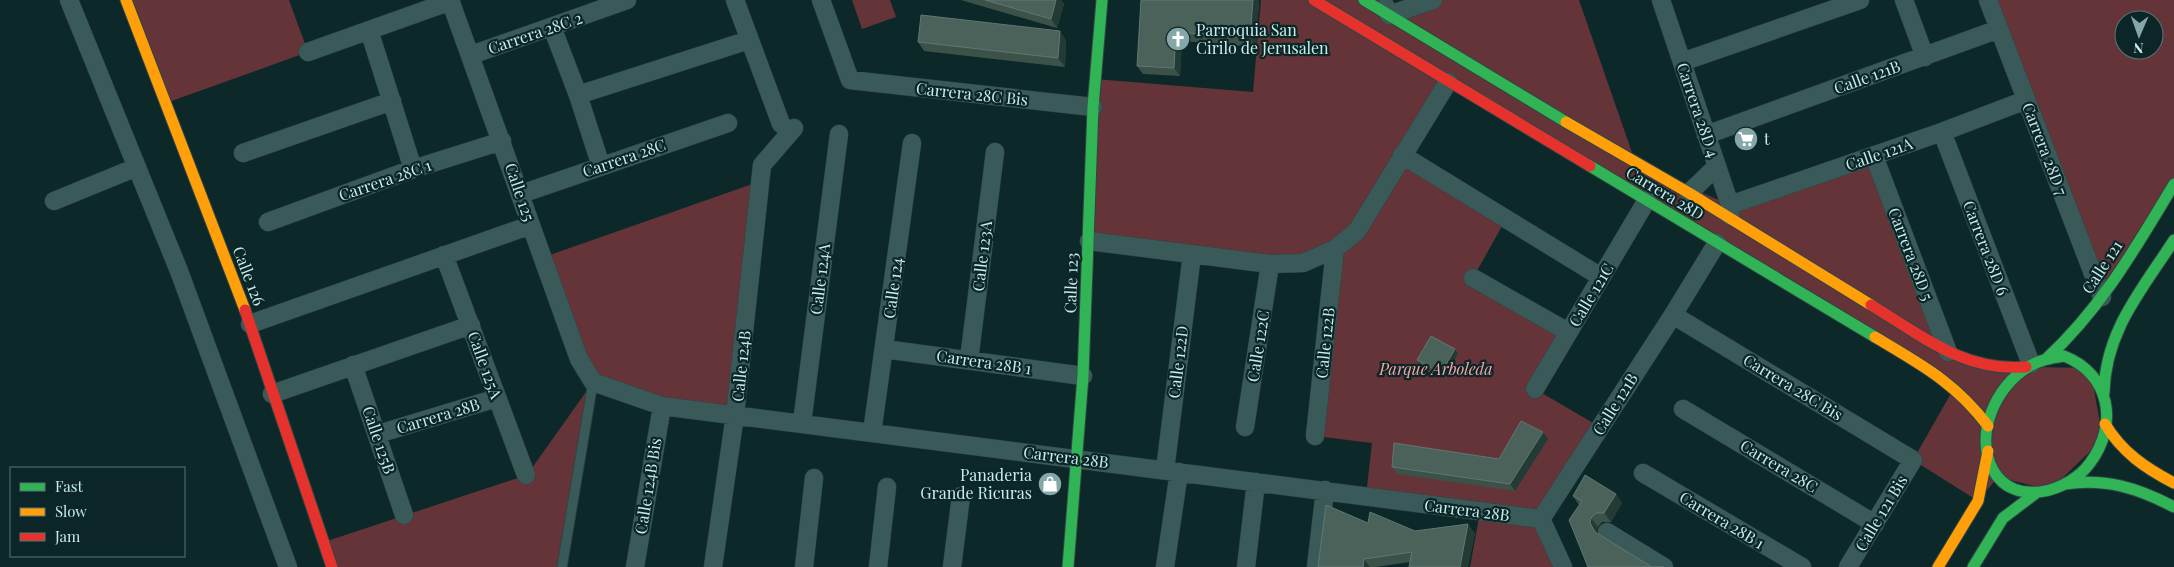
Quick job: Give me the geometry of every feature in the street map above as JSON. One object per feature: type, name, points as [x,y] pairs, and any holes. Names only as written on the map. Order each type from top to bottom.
[{"type":"street","points":[[69,0],[183,280],[288,567]]},
{"type":"street","name":"Calle 126","points":[[126,0],[250,324],[272,394],[332,567]]},
{"type":"street","name":"Carrera 28C 2","points":[[471,55],[627,0]]},
{"type":"street","points":[[578,95],[749,40],[735,0]]},
{"type":"street","name":"Carrera 28C Bis","points":[[821,0],[850,80],[1093,107]]},
{"type":"street","name":"Calle 123","points":[[1068,567],[1083,376],[1093,107],[1102,0]]},
{"type":"street","name":"Carrera 28D","points":[[1314,0],[1935,373],[1970,402],[1988,426]]},
{"type":"street","name":"Carrera 28D","points":[[1364,0],[1387,8],[1689,193],[1730,212],[1966,362],[1986,368],[2006,369],[2035,363]]},
{"type":"street","points":[[1387,8],[1433,0]]},
{"type":"street","name":"Carrera 28D 4","points":[[1661,0],[1717,166],[1730,212]]},
{"type":"street","points":[[1682,62],[1860,0]]},
{"type":"street","points":[[1904,0],[1925,56]]},
{"type":"street","name":"Carrera 28D 7","points":[[1988,0],[2102,297]]},
{"type":"street","points":[[308,52],[450,1]]},
{"type":"street","name":"Calle 125","points":[[450,1],[579,359],[593,382]]},
{"type":"street","points":[[552,27],[578,95],[601,166]]},
{"type":"street","name":"Calle 121B","points":[[1706,135],[2000,29]]},
{"type":"street","points":[[369,30],[413,169]]},
{"type":"street","name":"Calle 124B","points":[[713,567],[736,415],[762,165],[788,126],[749,40]]},
{"type":"street","points":[[1089,241],[1270,264],[1304,263],[1335,250],[1357,231],[1448,82]]},
{"type":"street","name":"Calle 121A","points":[[1730,212],[2026,100]]},
{"type":"street","points":[[243,153],[392,101]]},
{"type":"street","name":"Carrera 28C","points":[[521,194],[728,123]]},
{"type":"street","name":"Carrera 28D 6","points":[[1942,132],[2035,363]]},
{"type":"street","name":"Calle 124A","points":[[802,424],[839,134]]},
{"type":"street","name":"Carrera 28C 1","points":[[268,222],[413,169],[502,141]]},
{"type":"street","name":"Calle 124","points":[[872,433],[912,143]]},
{"type":"street","name":"Calle 123A","points":[[969,360],[995,152]]},
{"type":"street","points":[[1402,156],[1601,277]]},
{"type":"street","name":"Carrera 28D 5","points":[[1874,156],[1948,352]]},
{"type":"street","points":[[1689,193],[1717,166]]},
{"type":"street","points":[[54,201],[137,167]]},
{"type":"street","name":"Calle 121","points":[[2035,363],[2077,331],[2102,297],[2174,184]]},
{"type":"street","name":"Calle 121C","points":[[1535,389],[1647,200]]},
{"type":"street","points":[[250,324],[532,225]]},
{"type":"street","points":[[2064,485],[2074,479],[2090,462],[2103,439],[2105,424],[2105,368],[2109,349],[2118,329],[2174,240]]},
{"type":"street","name":"Calle 121B","points":[[1541,519],[1673,315],[1717,243]]},
{"type":"street","name":"Calle 122B","points":[[1315,436],[1335,250]]},
{"type":"street","name":"Calle 122D","points":[[1172,471],[1192,254]]},
{"type":"street","name":"Calle 125A","points":[[444,255],[526,475]]},
{"type":"street","name":"Calle 122C","points":[[1245,427],[1270,264]]},
{"type":"street","points":[[1473,278],[1568,332]]},
{"type":"street","name":"Carrera 28C Bis","points":[[1673,315],[1913,460]]},
{"type":"street","points":[[272,394],[470,326]]},
{"type":"street","name":"Carrera 28B 1","points":[[884,349],[1083,376]]},
{"type":"street","points":[[2104,395],[2097,376],[2082,362],[2064,356],[2035,363],[2008,382],[2000,392],[1990,414],[1988,426],[1991,464],[1998,477],[2022,492],[2036,493],[2064,485],[2097,480],[2113,482],[2132,487],[2174,507]]},
{"type":"street","name":"Calle 125B","points":[[352,365],[378,434],[404,515]]},
{"type":"street","name":"Carrera 28B","points":[[593,382],[662,406],[1541,519]]},
{"type":"street","name":"Carrera 28B","points":[[378,434],[498,398]]},
{"type":"street","name":"Calle 124B Bis","points":[[635,567],[662,406]]},
{"type":"street","name":"Carrera 28C","points":[[1682,409],[1875,524]]},
{"type":"street","points":[[2105,424],[2112,437],[2129,457],[2174,483]]},
{"type":"street","points":[[1938,567],[1978,502],[1989,450]]},
{"type":"street","name":"Calle 121 Bis","points":[[1848,567],[1913,460]]},
{"type":"street","points":[[1165,567],[1172,471]]},
{"type":"street","name":"Carrera 28B 1","points":[[1643,473],[1802,567]]},
{"type":"street","points":[[804,567],[814,478]]},
{"type":"street","points":[[1246,567],[1256,482]]},
{"type":"street","points":[[878,567],[887,487]]},
{"type":"street","points":[[1316,567],[1325,490]]},
{"type":"street","points":[[1973,567],[2003,518],[2036,493]]},
{"type":"street","points":[[952,567],[961,496]]},
{"type":"street","points":[[1541,519],[1563,567]]},
{"type":"street","points":[[1607,532],[1664,567]]},
{"type":"lane","points":[[562,567],[593,382]]},
{"type":"green space","points":[[126,0],[289,0],[308,52],[166,103]]},
{"type":"green space","points":[[852,0],[890,0],[896,17],[862,29]]},
{"type":"green space","name":"Parque Arboleda","points":[[1261,0],[1384,0],[1389,15],[1433,0],[1579,0],[1636,164],[1730,205],[1874,156],[1948,352],[2026,367],[2090,368],[2103,439],[2050,490],[1998,477],[1978,501],[1913,460],[1954,388],[1449,82],[1403,156],[1506,219],[1473,278],[1568,332],[1535,389],[1600,427],[1541,519],[1563,567],[1470,567],[1480,512],[1366,496],[1372,443],[1315,436],[1335,250],[1303,263],[1089,241],[1095,79],[1253,92]]},
{"type":"green space","points":[[1988,0],[2174,0],[2174,184],[2102,297]]},
{"type":"green space","points":[[761,181],[735,415],[593,383],[562,567],[332,567],[324,542],[527,475],[593,382],[544,257]]},
{"type":"building","points":[[985,0],[1056,0],[1051,19]]},
{"type":"building","points":[[1141,0],[1253,0],[1250,38],[1176,32],[1174,68],[1137,66]]},
{"type":"building","points":[[921,15],[1060,31],[1058,58],[918,42]]},
{"type":"building","points":[[1431,336],[1455,349],[1441,373],[1417,360]]},
{"type":"building","points":[[1521,421],[1543,432],[1510,484],[1392,467],[1394,443],[1499,459]]},
{"type":"building","points":[[1585,475],[1616,494],[1604,513],[1596,513],[1591,518],[1590,523],[1595,532],[1652,567],[1588,567],[1569,520],[1582,501],[1573,496]]},
{"type":"building","points":[[1326,505],[1368,523],[1370,512],[1415,531],[1468,524],[1460,567],[1409,567],[1412,552],[1364,559],[1363,567],[1318,567]]},
{"type":"traffic: fast","points":[[1068,567],[1083,376],[1093,107],[1102,0]]},
{"type":"traffic: fast","points":[[1364,0],[1566,122]]},
{"type":"traffic: fast","points":[[1590,166],[1875,337]]},
{"type":"traffic: fast","points":[[2046,359],[2066,340],[2101,298],[2131,254],[2174,184]]},
{"type":"traffic: fast","points":[[2104,393],[2106,371],[2118,331],[2138,294],[2174,240]]},
{"type":"traffic: fast","points":[[2064,356],[2080,364],[2092,375],[2100,387],[2107,417],[2105,432],[2099,448],[2090,463],[2069,482],[2042,492],[2027,492],[2014,489],[2002,482],[1993,470],[1988,456],[1986,441],[1991,412],[2006,386],[2017,375],[2036,363],[2064,356]]},
{"type":"traffic: fast","points":[[2065,484],[2094,482],[2121,486],[2148,495],[2174,507]]},
{"type":"traffic: fast","points":[[1973,567],[2003,518],[2036,493]]},
{"type":"traffic: slow","points":[[126,0],[245,310]]},
{"type":"traffic: slow","points":[[1566,122],[1689,193],[1871,305]]},
{"type":"traffic: slow","points":[[1875,337],[1922,365],[1950,386],[1963,397],[1988,426]]},
{"type":"traffic: slow","points":[[2105,424],[2119,443],[2135,458],[2174,483]]},
{"type":"traffic: slow","points":[[1938,567],[1978,501],[1988,451]]},
{"type":"traffic: jam","points":[[1314,0],[1590,166]]},
{"type":"traffic: jam","points":[[1871,305],[1926,340],[1963,358],[1983,364],[2004,367],[2026,367]]},
{"type":"traffic: jam","points":[[245,310],[332,567]]},
{"type":"place","name":"Parroquia San Cirilo de Jerusalen","points":[[1178,39]]},
{"type":"place","name":"t","points":[[1746,139]]},
{"type":"place","name":"Panaderia Grande Ricuras","points":[[1050,484]]}]
